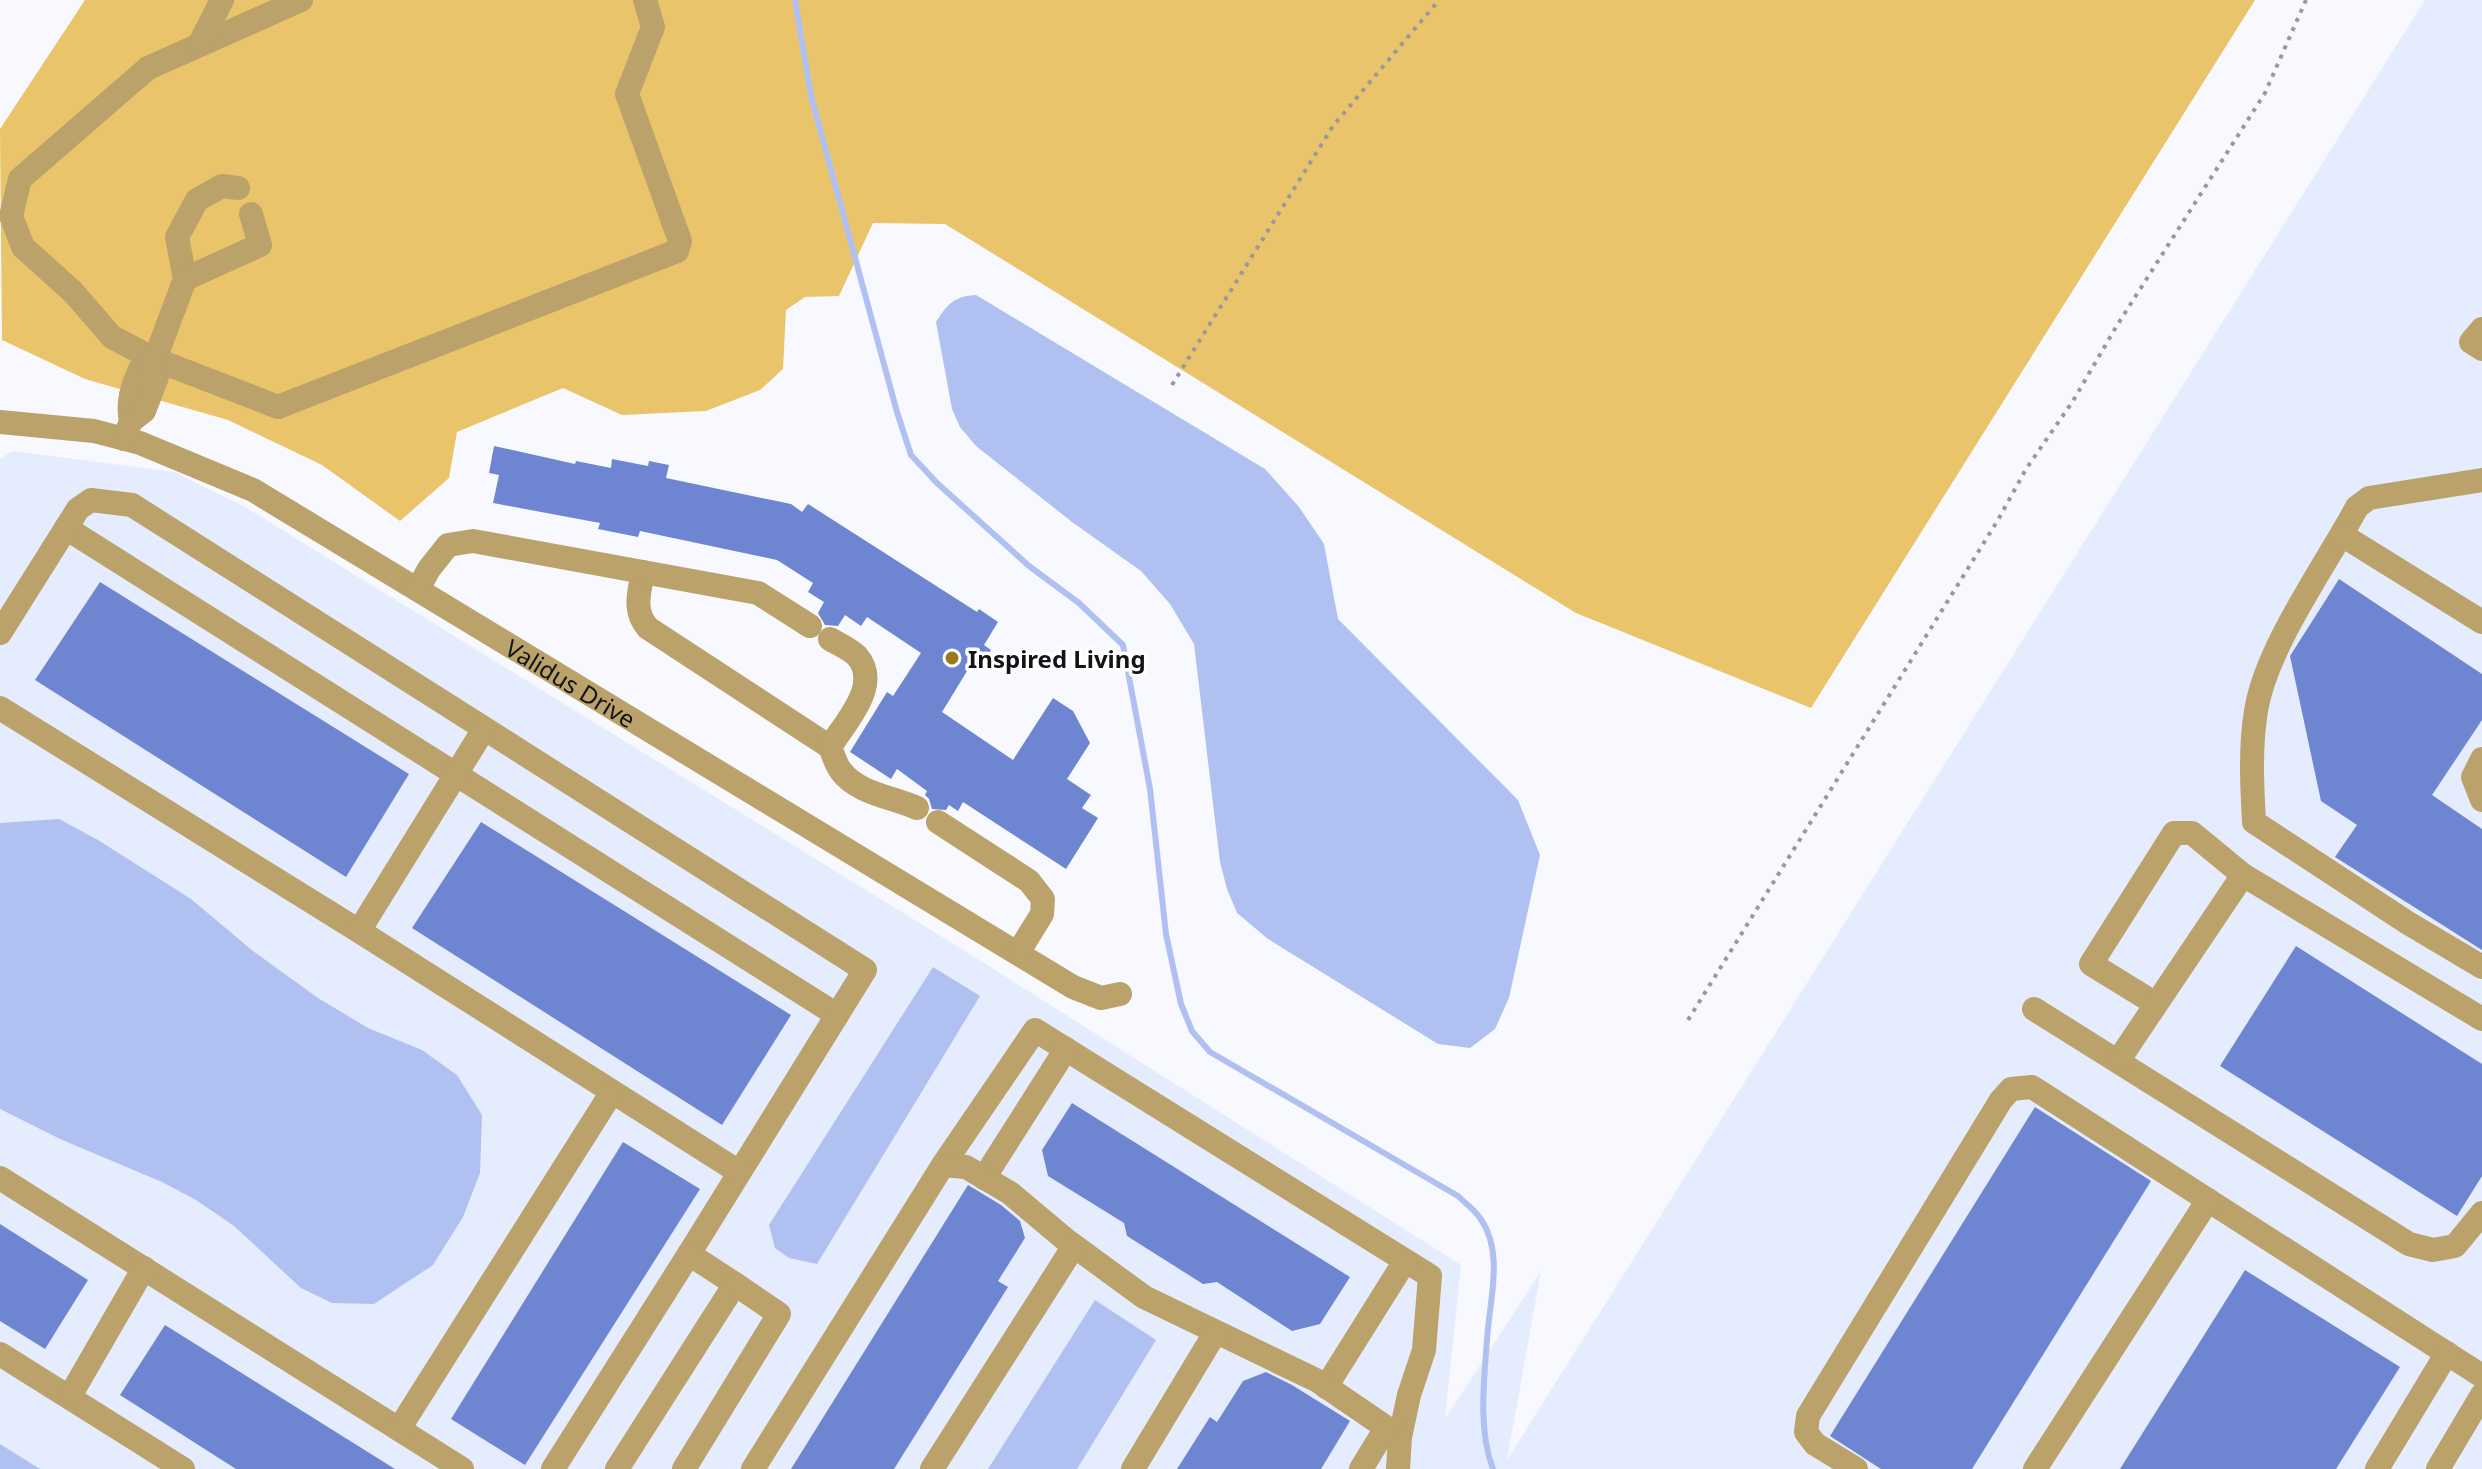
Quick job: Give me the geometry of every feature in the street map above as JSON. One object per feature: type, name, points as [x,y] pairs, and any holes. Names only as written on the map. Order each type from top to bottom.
[{"type":"street","points":[[199,45],[222,0]]},
{"type":"street","points":[[301,0],[280,5],[148,68],[20,179],[11,216],[23,247],[73,292],[112,337],[153,363],[278,407],[677,251],[680,241],[627,94],[653,27],[645,0]]},
{"type":"street","points":[[127,430],[144,411],[157,377],[153,363],[185,279],[177,237],[197,200],[222,186],[238,188]]},
{"type":"street","points":[[185,279],[260,245],[251,214]]},
{"type":"street","points":[[2482,329],[2471,342],[2482,349]]},
{"type":"street","name":"Validus Drive","points":[[0,422],[94,431],[127,430],[253,490],[1073,987],[1101,998],[1120,994]]},
{"type":"street","points":[[2482,480],[2369,498],[2357,507],[2275,651],[2256,709],[2251,772],[2254,822],[2408,923],[2482,967]]},
{"type":"street","points":[[0,633],[78,509],[91,500],[132,505],[865,970],[553,1469]]},
{"type":"street","points":[[66,528],[837,1015]]},
{"type":"street","points":[[2342,535],[2482,622]]},
{"type":"street","points":[[418,589],[448,545],[473,541],[758,593],[856,656],[867,682],[863,695],[830,747]]},
{"type":"street","points":[[643,572],[637,604],[642,621],[648,628],[830,747],[841,771],[858,785],[917,808]]},
{"type":"street","points":[[0,708],[739,1172]]},
{"type":"street","points":[[359,931],[484,729]]},
{"type":"street","points":[[2482,759],[2473,777],[2482,800]]},
{"type":"street","points":[[938,822],[1029,881],[1043,899],[1042,914],[1018,953]]},
{"type":"street","points":[[2156,1004],[2091,964],[2174,833],[2192,833],[2243,875],[2482,1019]]},
{"type":"street","points":[[2118,1061],[2243,875]]},
{"type":"street","points":[[2034,1009],[2409,1244],[2433,1250],[2455,1246],[2482,1213]]},
{"type":"street","points":[[753,1469],[943,1165],[1035,1030],[1430,1276],[1424,1350],[1409,1395],[1393,1433],[1361,1469]]},
{"type":"street","points":[[984,1178],[1066,1049]]},
{"type":"street","points":[[1856,1469],[1815,1444],[1806,1432],[1808,1416],[2001,1100],[2011,1089],[2032,1087],[2482,1376]]},
{"type":"street","points":[[399,1429],[612,1092]]},
{"type":"street","points":[[943,1165],[966,1167],[1010,1193],[1074,1246],[1144,1297],[1326,1387],[1393,1433],[1398,1469]]},
{"type":"street","points":[[0,1178],[462,1469]]},
{"type":"street","points":[[2035,1469],[2208,1200]]},
{"type":"street","points":[[932,1469],[1074,1246]]},
{"type":"street","points":[[684,1469],[779,1314],[689,1254]]},
{"type":"street","points":[[1326,1387],[1405,1261]]},
{"type":"street","points":[[70,1396],[144,1268]]},
{"type":"street","points":[[617,1469],[735,1284]]},
{"type":"street","points":[[1133,1469],[1215,1333]]},
{"type":"street","points":[[2377,1469],[2447,1353]]},
{"type":"street","points":[[0,1354],[183,1469]]},
{"type":"street","points":[[2438,1469],[2482,1395]]},
{"type":"path","points":[[1172,385],[1333,126],[1439,0]]},
{"type":"path","points":[[1688,1020],[1998,520],[2026,469],[2073,401],[2116,327],[2265,93],[2306,0]]},
{"type":"shaded area","points":[[85,0],[2255,0],[1811,708],[1576,613],[945,224],[873,223],[839,296],[805,297],[786,310],[783,369],[760,390],[706,411],[622,415],[563,388],[457,432],[449,478],[400,521],[322,465],[228,420],[85,379],[2,340],[0,129]]},
{"type":"shaded area","points":[[2425,0],[2482,0],[2482,1469],[0,1469],[0,459],[13,451],[174,472],[245,507],[973,956],[1461,1265],[1445,1419],[1541,1271],[1507,1460]]},
{"type":"water","points":[[976,295],[1265,469],[1299,507],[1324,544],[1338,619],[1518,800],[1540,855],[1509,998],[1495,1029],[1470,1048],[1438,1044],[1268,939],[1237,913],[1220,862],[1194,644],[1170,604],[1141,571],[1072,522],[976,446],[960,427],[952,409],[936,322],[952,302]]},
{"type":"water","points":[[59,819],[191,899],[253,951],[318,998],[368,1028],[422,1050],[457,1075],[482,1115],[480,1173],[463,1217],[433,1265],[374,1304],[332,1303],[301,1288],[234,1226],[196,1200],[0,1109],[0,823]]},
{"type":"water","points":[[933,967],[980,996],[817,1264],[789,1258],[775,1248],[769,1225]]},
{"type":"water","points":[[1095,1300],[1156,1340],[1077,1469],[988,1469]]},
{"type":"water","points":[[0,1444],[40,1469],[0,1469]]},
{"type":"building","name":"Inspired Living","points":[[494,446],[575,464],[576,461],[611,468],[612,459],[648,466],[649,461],[669,465],[666,478],[791,504],[802,512],[808,504],[977,612],[979,609],[998,622],[984,645],[991,650],[981,668],[972,663],[942,712],[1013,760],[1053,698],[1073,711],[1090,743],[1067,779],[1091,795],[1082,808],[1098,818],[1066,869],[963,802],[958,811],[949,805],[946,810],[932,809],[925,795],[927,791],[897,769],[891,779],[850,752],[887,692],[893,696],[921,653],[867,617],[861,626],[845,615],[838,626],[825,625],[818,613],[824,602],[808,592],[813,583],[777,560],[640,531],[638,537],[598,529],[600,523],[493,503],[499,475],[489,473]]},
{"type":"building","points":[[2339,579],[2482,674],[2482,720],[2432,795],[2482,829],[2482,950],[2335,857],[2357,825],[2321,801],[2290,656]]},
{"type":"building","points":[[100,582],[409,774],[346,877],[35,680]]},
{"type":"building","points":[[481,822],[791,1015],[722,1125],[412,928]]},
{"type":"building","points":[[2296,946],[2482,1064],[2482,1176],[2457,1216],[2220,1066]]},
{"type":"building","points":[[1072,1103],[1350,1277],[1320,1324],[1292,1331],[1217,1282],[1203,1284],[1127,1236],[1124,1223],[1048,1176],[1042,1150]]},
{"type":"building","points":[[2035,1107],[2151,1181],[1972,1469],[1881,1469],[1830,1436]]},
{"type":"building","points":[[623,1142],[700,1189],[525,1465],[451,1419]]},
{"type":"building","points":[[968,1185],[1020,1221],[1025,1238],[998,1281],[1008,1287],[894,1469],[791,1469]]},
{"type":"building","points":[[0,1224],[88,1280],[45,1349],[0,1321]]},
{"type":"building","points":[[2245,1270],[2400,1367],[2336,1469],[2120,1469]]},
{"type":"building","points":[[165,1325],[395,1469],[236,1469],[120,1395]]},
{"type":"building","points":[[1266,1372],[1350,1421],[1321,1469],[1177,1469],[1210,1417],[1217,1422],[1243,1381]]},
{"type":"waterway","points":[[795,0],[811,96],[911,455],[937,483],[1029,566],[1079,603],[1123,645],[1150,789],[1166,934],[1181,1004],[1192,1031],[1210,1052],[1458,1196],[1478,1215],[1488,1232],[1494,1278],[1483,1405],[1485,1438],[1493,1469]]},
{"type":"place","name":"Inspired Living","points":[[952,658]]}]
